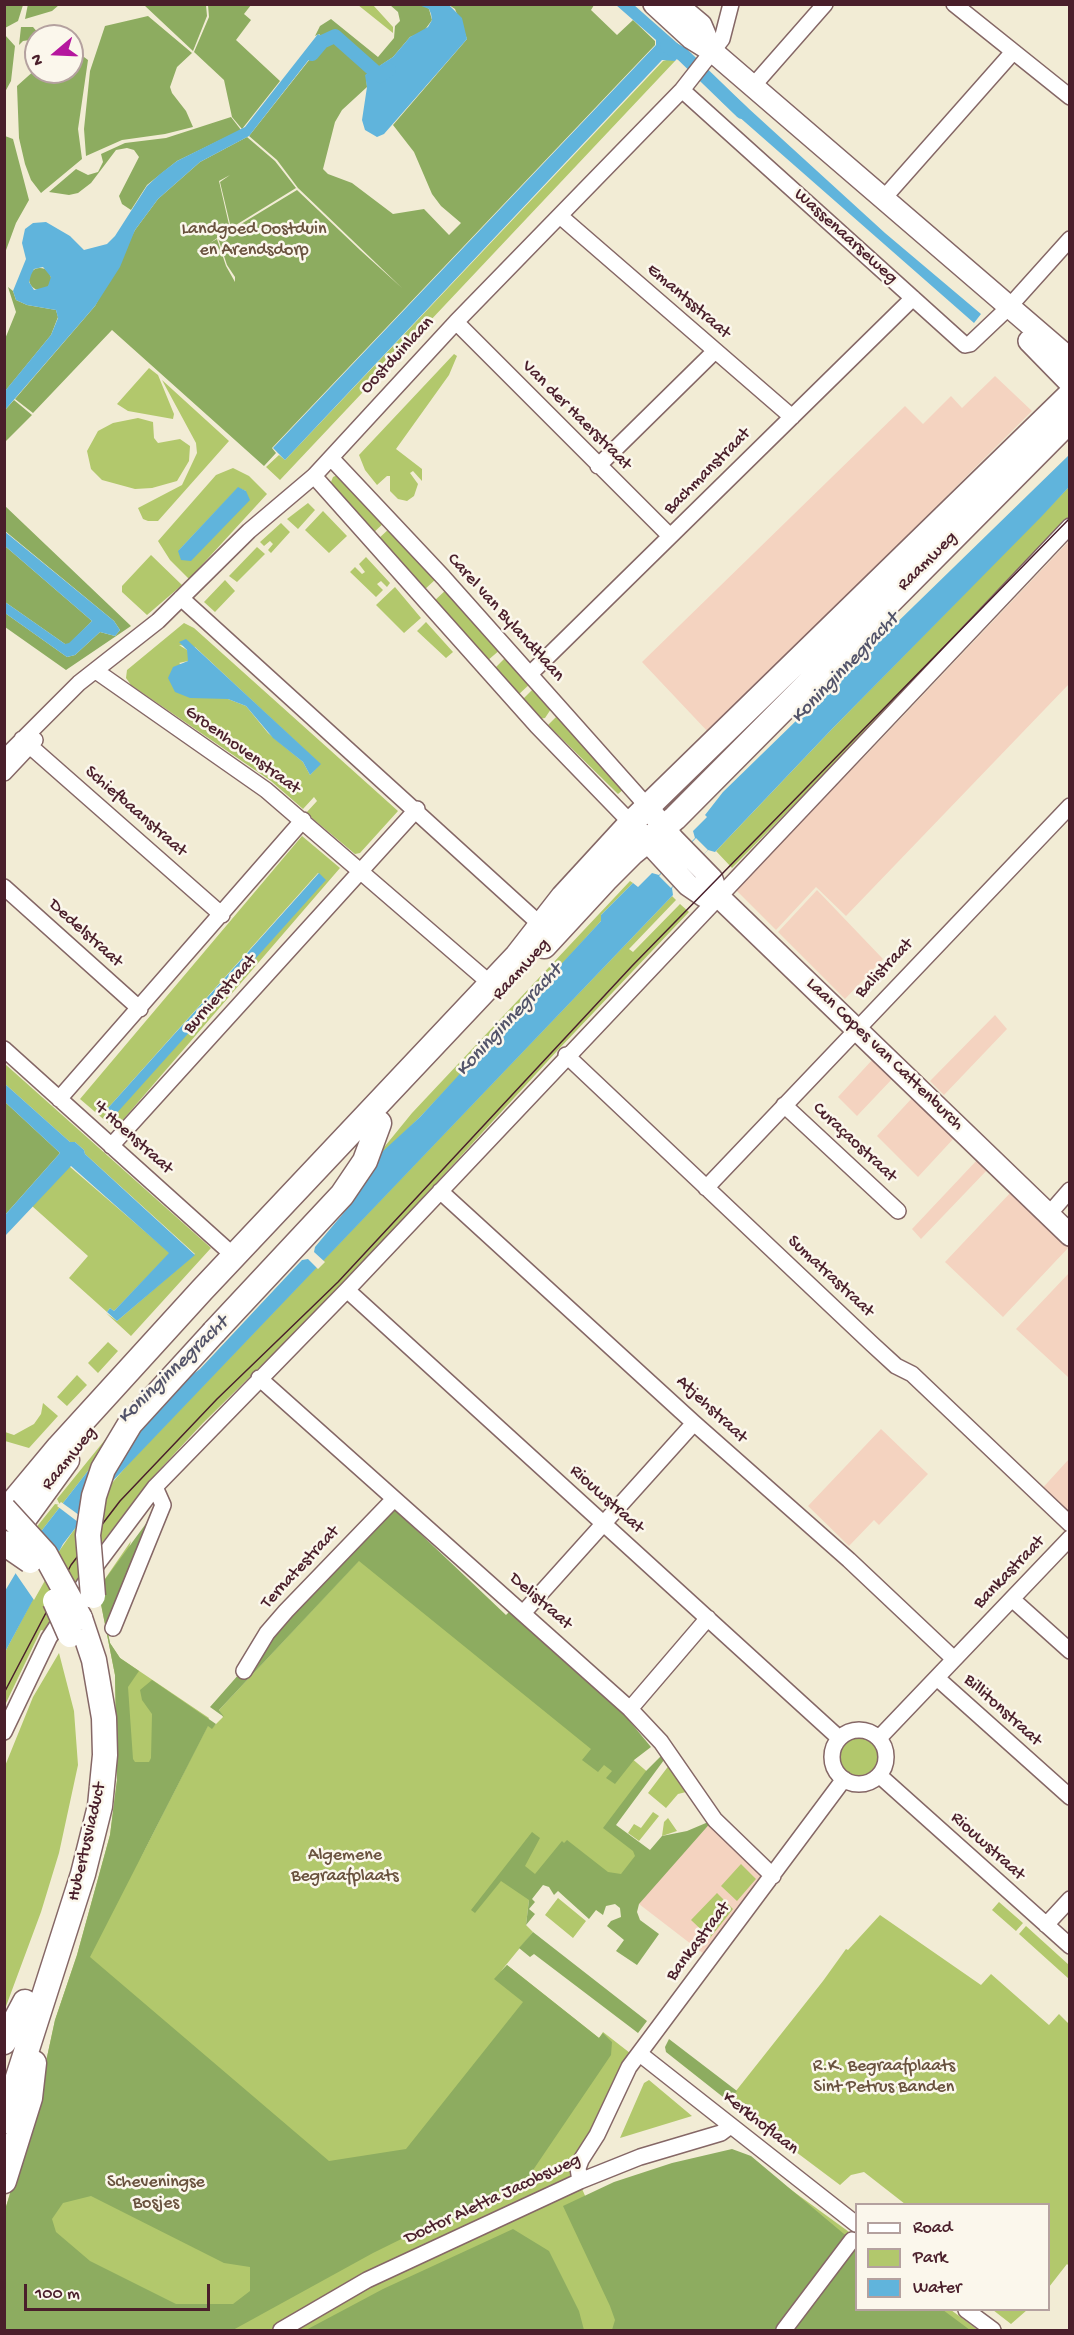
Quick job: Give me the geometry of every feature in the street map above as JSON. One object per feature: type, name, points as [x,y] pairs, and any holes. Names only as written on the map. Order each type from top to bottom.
[{"type":"main road","name":"Raamweg","points":[[9,1511],[66,1461],[105,1416],[605,879],[714,741],[1070,395]]},
{"type":"main road","name":"Raamweg","points":[[9,1511],[59,1447],[234,1256],[491,984],[542,926],[568,891],[649,823],[1070,420]]},
{"type":"main road","points":[[103,1711],[102,1645],[93,1596],[88,1536],[94,1496],[103,1469],[130,1424],[342,1195],[365,1161],[379,1123]]},
{"type":"main road","name":"Hubertusviaduct","points":[[4,2121],[87,1789],[89,1720],[75,1626],[54,1599],[30,1561],[9,1511]]},
{"type":"main road","name":"Hubertusviaduct","points":[[4,2067],[32,2007],[83,1874],[100,1806],[105,1755],[103,1711],[94,1660],[75,1626],[45,1554],[9,1511]]},
{"type":"main road","points":[[4,1546],[30,1561]]},
{"type":"main road","points":[[4,2042],[32,2007]]},
{"type":"main road","points":[[4,2181],[30,2098],[32,2007]]},
{"type":"street","points":[[654,4],[691,38],[703,63],[753,86],[1008,308],[1070,359]]},
{"type":"street","points":[[676,4],[701,25],[703,63]]},
{"type":"street","name":"Oostduinlaan","points":[[4,773],[26,742],[79,683],[181,598],[249,531],[314,476],[456,322],[682,90],[723,35],[731,4]]},
{"type":"street","points":[[753,86],[825,4]]},
{"type":"street","points":[[954,4],[1070,97]]},
{"type":"street","points":[[883,199],[1013,52]]},
{"type":"street","name":"Wassenaarseweg","points":[[682,90],[965,345],[970,344],[1008,308]]},
{"type":"street","name":"Emantsstraat","points":[[560,216],[792,417]]},
{"type":"street","points":[[1008,308],[1070,239]]},
{"type":"street","name":"Bachmanstraat","points":[[531,673],[913,298]]},
{"type":"street","points":[[1008,308],[1017,328],[1070,382]]},
{"type":"street","name":"Van der Haerstraat","points":[[456,322],[670,536]]},
{"type":"street","points":[[598,466],[715,351]]},
{"type":"street","name":"Carel van Bylandtlaan","points":[[331,458],[531,673],[649,823]]},
{"type":"street","points":[[314,476],[537,726],[649,823]]},
{"type":"street","points":[[4,1732],[49,1638],[98,1563],[155,1487],[346,1290],[1070,526]]},
{"type":"street","points":[[181,598],[417,809],[542,926]]},
{"type":"street","name":"Groenhovenstraat","points":[[96,671],[266,790],[491,984]]},
{"type":"street","name":"Oostduinlaan","points":[[4,758],[26,742]]},
{"type":"street","name":"Schiefbaanstraat","points":[[26,742],[222,915]]},
{"type":"street","name":"Balistraat","points":[[706,1188],[1070,806]]},
{"type":"street","points":[[360,870],[417,809]]},
{"type":"street","points":[[59,1099],[303,820]]},
{"type":"street","name":"Laan Copes van Cattenburch","points":[[649,823],[690,856],[716,884],[718,896],[1070,1234]]},
{"type":"street","name":"Laan Copes van Cattenburch","points":[[649,823],[675,872],[704,896],[718,896]]},
{"type":"street","name":"Burnierstraat","points":[[111,1146],[360,870]]},
{"type":"street","name":"Dedelstraat","points":[[4,887],[140,1009]]},
{"type":"street","name":"'t Hoenstraat","points":[[4,1049],[234,1256]]},
{"type":"street","name":"Sumatrastraat","points":[[566,1056],[896,1366],[912,1374],[1070,1524]]},
{"type":"street","name":"Curaçaostraat","points":[[784,1104],[898,1210]]},
{"type":"street","points":[[1050,1213],[1070,1190]]},
{"type":"street","name":"Atjehstraat","points":[[440,1191],[694,1423],[849,1560],[954,1659]]},
{"type":"street","name":"Laan Copes van Cattenburch","points":[[1050,1213],[1062,1215],[1070,1224]]},
{"type":"street","name":"Riouwstraat","points":[[346,1290],[839,1738]]},
{"type":"street","name":"Delistraat","points":[[259,1378],[456,1557],[524,1612],[630,1709],[661,1742],[715,1820],[773,1876]]},
{"type":"street","points":[[524,1612],[694,1423]]},
{"type":"street","points":[[113,1628],[163,1505],[155,1487]]},
{"type":"street","name":"Ternatestraat","points":[[244,1671],[267,1633],[286,1611],[394,1499]]},
{"type":"street","name":"Raamweg","points":[[4,1546],[9,1511]]},
{"type":"street","name":"Bankastraat","points":[[879,1738],[1070,1538]]},
{"type":"street","points":[[1012,1599],[1070,1651]]},
{"type":"street","points":[[630,1709],[708,1618]]},
{"type":"street","name":"Billitonstraat","points":[[937,1678],[1070,1797]]},
{"type":"street","points":[[859,1730],[870,1732],[879,1738],[887,1757],[880,1776],[861,1784],[844,1779],[836,1771],[832,1760],[833,1748],[839,1738],[848,1732],[859,1730]]},
{"type":"street","name":"Riouwstraat","points":[[880,1776],[1070,1946]]},
{"type":"street","name":"Bankastraat","points":[[580,2181],[578,2168],[581,2160],[597,2134],[619,2085],[844,1779]]},
{"type":"street","points":[[1046,1925],[1070,1899]]},
{"type":"street","name":"Kerkhoflaan","points":[[640,2054],[729,2127],[855,2223]]},
{"type":"street","name":"Doctor Aletta Jacobsweg","points":[[281,2331],[367,2280],[580,2181],[640,2157],[722,2133],[729,2127]]},
{"type":"street","name":"Bankastraat","points":[[597,2134],[595,2161],[597,2174]]},
{"type":"street","points":[[784,2331],[852,2240]]},
{"type":"street","points":[[967,2311],[993,2331]]},
{"type":"shaded area","points":[[995,376],[1032,411],[709,733],[642,662],[905,406],[923,424],[951,396],[962,408]]},
{"type":"shaded area","points":[[1069,541],[1069,684],[846,916],[816,887],[776,930],[736,890],[739,882],[867,754]]},
{"type":"shaded area","points":[[817,890],[883,959],[845,999],[778,932]]},
{"type":"shaded area","points":[[995,1015],[1007,1029],[944,1095],[930,1081]]},
{"type":"shaded area","points":[[873,1059],[893,1078],[857,1116],[838,1097]]},
{"type":"shaded area","points":[[913,1097],[955,1137],[918,1177],[877,1136]]},
{"type":"shaded area","points":[[978,1159],[989,1168],[921,1239],[912,1229]]},
{"type":"shaded area","points":[[1012,1191],[1069,1247],[1003,1317],[945,1262]]},
{"type":"shaded area","points":[[1069,1273],[1070,1376],[1068,1377],[1016,1329]]},
{"type":"shaded area","points":[[881,1429],[928,1474],[879,1525],[874,1520],[849,1546],[808,1506]]},
{"type":"shaded area","points":[[1069,1459],[1069,1513],[1066,1520],[1038,1493]]},
{"type":"shaded area","points":[[713,1820],[762,1874],[704,1954],[626,1894]]},
{"type":"green space","points":[[5,4],[23,5],[18,21],[5,28]]},
{"type":"green space","points":[[28,4],[59,5],[52,11],[25,19]]},
{"type":"green space","points":[[144,5],[206,5],[207,16],[193,51]]},
{"type":"green space","points":[[208,5],[251,5],[244,14],[251,20],[236,40],[280,81],[242,129],[232,117],[224,80],[194,52],[209,17]]},
{"type":"green space","points":[[358,5],[373,5],[393,27],[393,33]]},
{"type":"green space","name":"Landgoed Oostduin en Arendsdorp","points":[[390,5],[425,6],[429,9],[432,20],[424,31],[410,37],[393,57],[366,75],[367,87],[342,110],[335,122],[323,169],[328,174],[352,183],[393,214],[424,209],[449,235],[461,223],[441,206],[432,194],[414,152],[393,125],[467,39],[455,9],[449,5],[594,5],[591,10],[617,35],[633,20],[655,41],[655,45],[272,448],[276,453],[264,466],[112,330],[33,413],[15,399],[95,306],[135,230],[158,199],[200,162],[247,137],[275,161],[296,188],[231,228],[220,182],[230,175],[219,181],[230,229],[210,243],[217,239],[226,266],[235,282],[235,277],[227,265],[218,238],[297,190],[402,288],[298,188],[277,160],[249,136],[325,40],[319,34],[315,36],[320,26],[331,19],[378,57],[394,38],[395,26],[400,21],[398,12]]},
{"type":"green space","points":[[148,16],[192,53],[177,67],[170,87],[186,111],[193,127],[165,134],[122,140],[86,156],[84,129],[90,71],[105,26]]},
{"type":"green space","points":[[21,27],[24,27],[24,41],[19,45]]},
{"type":"green space","points":[[5,35],[15,46],[11,81],[5,92]]},
{"type":"green space","points":[[84,57],[88,60],[78,129],[82,159],[41,193],[31,180],[19,138],[17,86],[24,80],[24,84],[84,84]]},
{"type":"green space","points":[[670,59],[675,61],[280,480],[266,467],[279,455],[285,460],[663,61]]},
{"type":"green space","points":[[231,117],[241,130],[177,161],[147,185],[131,210],[122,204],[119,196],[139,157],[134,150],[127,148],[116,150],[91,183],[78,193],[69,195],[49,192],[76,169],[88,175],[98,172],[103,162],[101,154],[125,143],[166,138]]},
{"type":"green space","points":[[5,136],[13,139],[29,200],[16,223],[5,253]]},
{"type":"green space","points":[[40,268],[48,271],[51,279],[48,287],[40,290],[32,287],[29,279],[32,271]]},
{"type":"green space","points":[[8,287],[13,291],[16,300],[27,305],[56,310],[58,317],[51,335],[6,390],[5,339],[16,312]]},
{"type":"green space","points":[[454,354],[457,356],[449,375],[396,449],[422,469],[422,481],[413,471],[410,473],[418,484],[414,496],[407,501],[398,499],[390,491],[390,476],[377,485],[365,470],[359,455]]},
{"type":"green space","points":[[149,368],[158,375],[174,414],[173,419],[128,411],[117,404]]},
{"type":"green space","points":[[162,380],[229,441],[158,521],[148,521],[143,519],[138,508],[182,485],[197,453],[196,443]]},
{"type":"green space","points":[[14,400],[32,415],[5,442],[5,410]]},
{"type":"green space","points":[[138,418],[153,422],[154,438],[158,443],[180,439],[190,446],[189,461],[177,481],[152,488],[135,489],[102,480],[91,469],[87,451],[98,431],[113,423]]},
{"type":"green space","points":[[233,468],[249,476],[267,494],[189,579],[170,560],[158,541],[216,475]],"holes":[[[238,488],[246,491],[178,551]]]},
{"type":"green space","points":[[342,473],[386,521],[372,534],[329,487],[333,477]]},
{"type":"green space","points":[[1069,487],[1069,517],[845,753],[732,868],[716,851]]},
{"type":"green space","points":[[308,503],[315,510],[298,529],[287,519]]},
{"type":"green space","points":[[4,505],[131,626],[66,670],[5,627],[5,613],[67,657],[75,655],[100,632],[115,636],[120,630],[114,621],[5,531]]},
{"type":"green space","points":[[323,511],[347,536],[329,553],[305,530]]},
{"type":"green space","points":[[281,523],[290,532],[271,553],[268,550],[273,544],[270,541],[264,546],[260,542]]},
{"type":"green space","points":[[391,527],[437,578],[423,591],[377,540]]},
{"type":"green space","points":[[5,546],[92,621],[69,644],[65,644],[5,602]]},
{"type":"green space","points":[[257,547],[265,554],[237,582],[229,576]]},
{"type":"green space","points":[[151,555],[182,585],[147,615],[122,592],[122,586]]},
{"type":"green space","points":[[366,557],[390,583],[387,587],[381,581],[377,584],[383,590],[376,597],[350,572],[355,567],[362,574],[365,572],[359,564]]},
{"type":"green space","points":[[225,580],[235,591],[215,612],[204,602]]},
{"type":"green space","points":[[395,587],[421,618],[404,633],[376,605]]},
{"type":"green space","points":[[447,589],[501,649],[487,661],[433,602]]},
{"type":"green space","points":[[426,622],[453,652],[446,658],[417,631]]},
{"type":"green space","points":[[184,623],[194,628],[398,811],[360,853],[355,854],[306,813],[317,801],[314,797],[303,809],[271,781],[131,685],[126,678],[127,670]],"holes":[[[179,645],[195,647],[320,764],[310,775],[303,762],[268,733],[246,706],[228,699],[179,663],[188,661],[190,656],[187,650]]]},
{"type":"green space","points":[[507,656],[531,683],[518,695],[494,669]]},
{"type":"green space","points":[[535,687],[553,706],[545,718],[539,719],[522,700]]},
{"type":"green space","points":[[559,714],[625,788],[618,794],[548,725]]},
{"type":"green space","points":[[302,836],[340,868],[115,1129],[80,1099]],"holes":[[[319,873],[114,1115],[108,1108]]]},
{"type":"green space","points":[[630,881],[633,883],[601,915],[601,921],[503,1029],[383,1153],[381,1151],[412,1113]]},
{"type":"green space","points":[[672,896],[676,900],[629,949],[633,952],[680,904],[689,912],[557,1051],[345,1283],[203,1423],[150,1480],[98,1548],[45,1631],[41,1630],[5,1705],[5,1652],[55,1557],[83,1517],[130,1462]]},
{"type":"green space","points":[[5,1064],[211,1248],[131,1336],[106,1313],[117,1321],[195,1254],[85,1154],[84,1150],[75,1142],[70,1142],[5,1084]]},
{"type":"green space","points":[[5,1102],[60,1153],[5,1215]]},
{"type":"green space","points":[[69,1166],[170,1253],[114,1311],[110,1308],[107,1312],[69,1278],[88,1256],[32,1206]]},
{"type":"green space","points":[[108,1342],[118,1351],[98,1373],[88,1363]]},
{"type":"green space","points":[[77,1375],[87,1385],[67,1406],[57,1397]]},
{"type":"green space","points":[[43,1403],[58,1416],[29,1448],[5,1441],[5,1432],[14,1435],[34,1424],[41,1414]]},
{"type":"green space","points":[[134,1404],[108,1445],[39,1534],[35,1529],[55,1504],[60,1505],[57,1499]]},
{"type":"green space","points":[[389,1504],[506,1615],[510,1611],[623,1713],[651,1747],[634,1760],[615,1784],[606,1778],[612,1771],[604,1765],[598,1772],[582,1760],[591,1749],[359,1561],[219,1710],[224,1717],[210,1707]]},
{"type":"green space","name":"Scheveningse Bosjes","points":[[153,1514],[107,1629],[110,1643],[120,1658],[139,1671],[128,1687],[133,1759],[135,1762],[149,1762],[151,1758],[152,1714],[142,1700],[140,1690],[152,1680],[216,1724],[212,1729],[208,1726],[90,1957],[329,2161],[406,2149],[523,2002],[494,1979],[507,1965],[599,2038],[603,2033],[612,2042],[611,2055],[529,2176],[373,2253],[233,2330],[5,2330],[5,2210],[36,2108],[55,2020],[77,1955],[110,1835],[117,1780],[115,1675],[98,1589]],"holes":[[[91,2196],[224,2263],[250,2267],[250,2291],[233,2304],[176,2304],[90,2261],[56,2232],[52,2219],[63,2203]]]},
{"type":"green space","points":[[378,1540],[651,1775],[613,1824],[655,1858],[626,1894],[570,1851],[529,1900],[526,1925],[533,1932],[501,1971],[507,1965],[599,2038],[603,2032],[630,2053],[614,2079],[577,2158],[570,2161],[586,2198],[750,2160],[855,2236],[855,2311],[952,2311],[978,2330],[5,2330],[5,2210],[36,2108],[55,2020],[77,1955],[110,1835],[117,1780],[115,1675],[98,1589],[131,1541],[107,1628],[110,1643],[120,1658],[209,1718],[139,1861],[208,1725],[212,1728],[223,1717],[219,1710]]},
{"type":"green space","points":[[59,1653],[74,1711],[78,1765],[59,1853],[41,1912],[5,2009],[5,1766],[33,1697]]},
{"type":"green space","points":[[862,1735],[875,1742],[880,1760],[868,1776],[854,1777],[848,1774],[840,1763],[839,1750],[848,1738]]},
{"type":"green space","points":[[661,1756],[664,1760],[616,1825],[650,1850],[662,1836],[687,1831],[713,1820],[639,1904],[637,1912],[640,1920],[659,1934],[637,1965],[616,1951],[624,1940],[607,1926],[611,1921],[621,1917],[620,1908],[615,1904],[606,1906],[603,1915],[596,1910],[589,1919],[558,1891],[554,1895],[549,1887],[543,1885],[532,1899],[535,1902],[529,1909],[535,1914],[526,1925],[529,1900],[501,1881],[475,1913],[471,1910],[532,1832],[540,1838],[525,1866],[535,1874],[562,1841],[564,1843],[567,1840],[608,1872],[621,1874],[635,1856],[633,1851],[603,1828],[646,1771]]},
{"type":"green space","points":[[673,1760],[690,1791],[678,1794],[666,1808],[648,1793]]},
{"type":"green space","points":[[653,1812],[659,1816],[639,1841],[628,1833],[634,1824],[641,1828]]},
{"type":"green space","points":[[668,1818],[677,1831],[662,1836],[664,1822]]},
{"type":"green space","points":[[741,1864],[756,1879],[737,1901],[721,1886]]},
{"type":"green space","points":[[717,1893],[733,1909],[710,1938],[691,1920]]},
{"type":"green space","points":[[558,1898],[586,1921],[573,1938],[545,1915]]},
{"type":"green space","points":[[999,1902],[1023,1923],[1016,1931],[992,1910]]},
{"type":"green space","name":"R.K. Begraafplaats Sint Petrus Banden","points":[[880,1915],[981,1985],[991,1974],[1049,2025],[1059,2014],[1069,2024],[1069,2266],[1067,2264],[1050,2286],[1050,2203],[904,2203],[864,2172],[851,2175],[840,2185],[728,2101],[846,1949],[848,1950]]},
{"type":"green space","points":[[1026,1926],[1069,1965],[1069,1979],[1019,1934]]},
{"type":"green space","points":[[533,1932],[647,2021],[638,2033],[534,1954],[530,1957],[519,1948]]},
{"type":"green space","points":[[669,2039],[737,2091],[728,2101],[666,2052],[665,2047]]},
{"type":"green space","points":[[649,2080],[692,2116],[620,2138],[644,2083]]},
{"type":"green space","points":[[732,2149],[751,2156],[855,2243],[855,2311],[944,2311],[970,2330],[612,2330],[615,2320],[610,2306],[563,2206],[614,2182],[672,2163]]},
{"type":"green space","points":[[513,2229],[549,2251],[579,2311],[584,2330],[306,2330],[383,2289]]},
{"type":"green space","points":[[994,2311],[1026,2311],[1011,2324]]},
{"type":"water","points":[[419,5],[449,5],[462,18],[467,39],[384,134],[377,137],[365,130],[362,120],[367,87],[365,75],[393,57],[410,37],[428,27],[432,20],[429,9]]},
{"type":"water","points":[[616,5],[634,5],[685,50],[675,61],[662,60],[285,460],[273,448],[656,45],[656,40]]},
{"type":"water","points":[[318,34],[325,39],[249,136],[200,162],[158,199],[135,230],[120,267],[95,306],[5,410],[5,391],[51,335],[58,318],[56,310],[27,305],[16,300],[13,291],[26,259],[22,243],[25,229],[33,223],[46,222],[70,236],[84,250],[107,244],[115,236],[147,186],[160,174],[177,161],[245,127]],"holes":[[[43,267],[51,277],[48,286],[34,290],[29,282],[34,269]]]},
{"type":"water","points":[[736,97],[885,233],[981,314],[974,323],[721,101]]},
{"type":"water","name":"Koninginnegracht","points":[[1069,455],[1069,487],[1042,516],[831,730],[715,852],[708,850],[675,884],[672,888],[673,895],[107,1487],[63,1544],[5,1652],[5,1591],[39,1534],[108,1445],[349,1195],[382,1152],[420,1117],[601,921],[601,915],[633,883],[638,887],[652,873],[659,875],[695,838],[693,831],[707,817],[705,815],[723,792]]},
{"type":"water","points":[[238,487],[246,491],[250,500],[191,561],[181,560],[178,551]]},
{"type":"water","points":[[4,531],[114,621],[120,630],[115,636],[100,632],[75,655],[67,657],[5,613],[5,602],[65,644],[69,643],[92,621],[5,546]]},
{"type":"water","points":[[186,639],[321,764],[310,775],[303,762],[273,738],[246,706],[228,699],[190,698],[175,692],[168,678],[173,667],[188,661],[187,650],[179,642]]},
{"type":"water","points":[[319,873],[326,880],[115,1115],[108,1108]]},
{"type":"water","points":[[5,1084],[70,1142],[75,1142],[84,1150],[85,1154],[195,1255],[117,1321],[107,1312],[110,1308],[114,1311],[169,1253],[71,1166],[5,1236],[5,1215],[60,1153],[5,1102]]},
{"type":"pier","points":[[696,838],[708,850],[671,888],[659,876]]},
{"type":"pier","points":[[379,1159],[352,1203],[315,1247],[314,1252],[325,1262],[318,1269],[308,1259],[302,1260],[200,1369],[170,1391],[152,1409],[77,1529],[78,1522],[57,1506],[61,1502],[79,1515],[82,1499],[101,1448],[349,1195]]},
{"type":"pier","points":[[37,1532],[57,1559],[34,1600],[14,1571]]},
{"type":"waterway","points":[[312,54],[322,42],[335,36],[380,76],[389,70]]},
{"type":"waterway","points":[[667,46],[682,54],[742,112]]},
{"type":"tram line","points":[[4,1693],[71,1565],[120,1501],[217,1399],[338,1282],[632,966],[1070,518]]},
{"type":"park label","name":"Algemene Begraafplaats","points":[[345,1866]]}]
